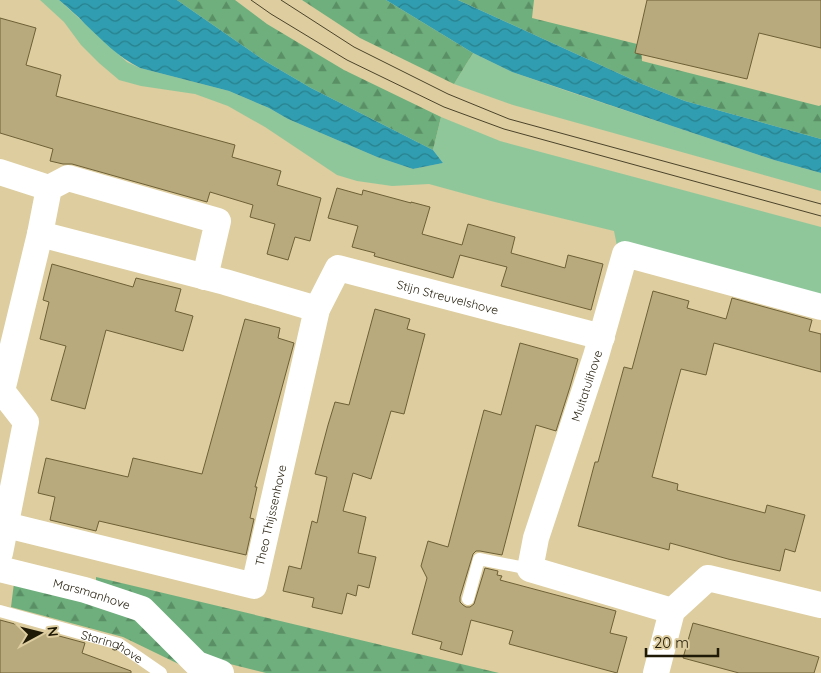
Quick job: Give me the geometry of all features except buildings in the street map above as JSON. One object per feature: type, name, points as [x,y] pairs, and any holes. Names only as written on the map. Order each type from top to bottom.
[{"type":"street","points":[[0,172],[49,188],[68,178],[218,220],[205,276]]},
{"type":"street","points":[[0,553],[26,422],[2,391],[40,234],[49,188]]},
{"type":"street","points":[[40,234],[205,276],[317,309]]},
{"type":"street","name":"Multatulihove","points":[[530,569],[536,538],[602,338],[625,254],[821,307]]},
{"type":"street","name":"Stijn Streuvelshove","points":[[317,309],[338,268],[602,338]]},
{"type":"street","name":"Theo Thijssenhove","points":[[6,525],[254,586],[317,309]]},
{"type":"street","name":"Marsmanhove","points":[[0,569],[86,590],[142,609],[197,664],[221,673]]},
{"type":"street","points":[[530,569],[672,611]]},
{"type":"street","points":[[656,673],[672,611],[708,578],[821,605]]},
{"type":"lane","points":[[468,599],[479,559],[530,569]]},
{"type":"lane","name":"Staringhove","points":[[0,611],[119,644],[161,673]]},
{"type":"green space","points":[[40,0],[59,0],[127,62],[140,68],[229,91],[269,108],[288,119],[377,157],[413,169],[443,163],[433,150],[441,117],[500,141],[821,227],[821,299],[618,251],[614,231],[429,184],[392,186],[357,181],[337,175],[265,127],[228,106],[195,94],[141,86],[119,80],[81,45],[64,22]]},
{"type":"green space","points":[[177,0],[235,0],[267,24],[344,70],[441,117],[433,150],[311,88],[265,61]]},
{"type":"green space","points":[[302,0],[386,0],[473,53],[454,84],[360,38]]},
{"type":"green space","points":[[458,0],[534,0],[532,18],[641,45],[642,61],[821,105],[821,139],[685,101],[642,84]]},
{"type":"green space","points":[[473,53],[512,72],[570,92],[774,160],[821,173],[821,191],[513,105],[454,84]]},
{"type":"green space","points":[[96,577],[499,673],[266,673],[230,664],[191,649],[96,583]]},
{"type":"green space","points":[[14,583],[131,613],[189,669],[123,637],[11,607]]},
{"type":"water","points":[[59,0],[177,0],[265,61],[311,88],[433,150],[443,163],[413,169],[377,157],[288,119],[269,108],[229,91],[140,68],[111,48]]},
{"type":"water","points":[[386,0],[458,0],[642,84],[685,101],[821,139],[821,173],[774,160],[512,72],[473,53]]},
{"type":"tram line","points":[[251,0],[347,60],[444,107],[504,129],[821,216]]},
{"type":"tram line","points":[[281,0],[354,47],[448,94],[509,119],[821,204]]}]
